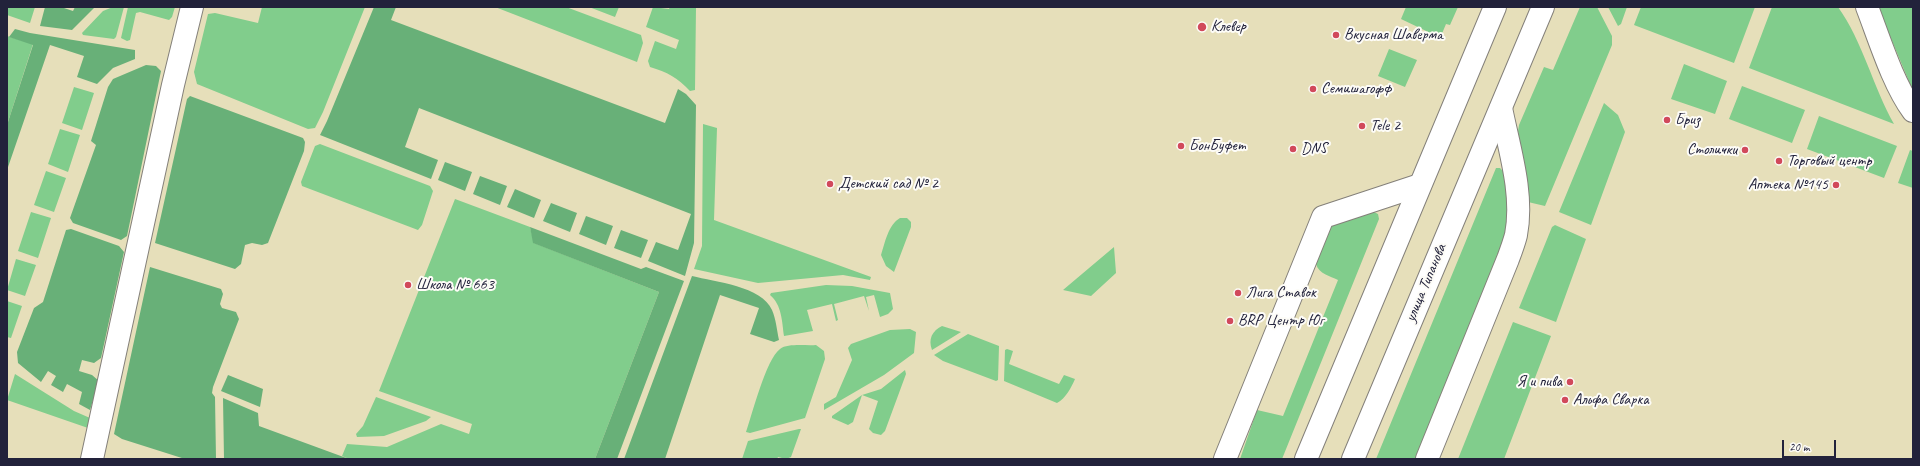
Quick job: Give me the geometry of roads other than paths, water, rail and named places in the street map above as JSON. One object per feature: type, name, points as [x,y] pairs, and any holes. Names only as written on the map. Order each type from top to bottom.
[{"type":"street","points":[[92,459],[172,85],[192,7]]},
{"type":"street","points":[[1306,459],[1495,7]]},
{"type":"street","name":"улица Типанова","points":[[1353,459],[1543,7]]},
{"type":"street","points":[[1867,7],[1890,66],[1908,104],[1913,111]]},
{"type":"street","points":[[1428,459],[1508,259],[1516,235],[1516,182],[1501,108]]},
{"type":"street","points":[[1225,459],[1323,217],[1420,185]]},
{"type":"place","name":"Клевер","points":[[1202,27]]},
{"type":"place","name":"Вкусная Шаверма","points":[[1336,35]]},
{"type":"place","name":"Семишагофф","points":[[1313,89]]},
{"type":"place","name":"Бриз","points":[[1667,120]]},
{"type":"place","name":"Tele 2","points":[[1362,126]]},
{"type":"place","name":"БонБуфет","points":[[1181,146]]},
{"type":"place","name":"DNS","points":[[1293,149]]},
{"type":"place","name":"Столички","points":[[1745,150]]},
{"type":"place","name":"Торговый центр","points":[[1779,161]]},
{"type":"place","name":"Детский сад № 2","points":[[830,184]]},
{"type":"place","name":"Аптека №145","points":[[1836,185]]},
{"type":"place","name":"Школа № 663","points":[[408,285]]},
{"type":"place","name":"Лига Ставок","points":[[1238,293]]},
{"type":"place","name":"BRP Центр Юг","points":[[1230,321]]},
{"type":"place","name":"Я и пива","points":[[1570,382]]},
{"type":"place","name":"Альфа Сварка","points":[[1565,400]]}]
